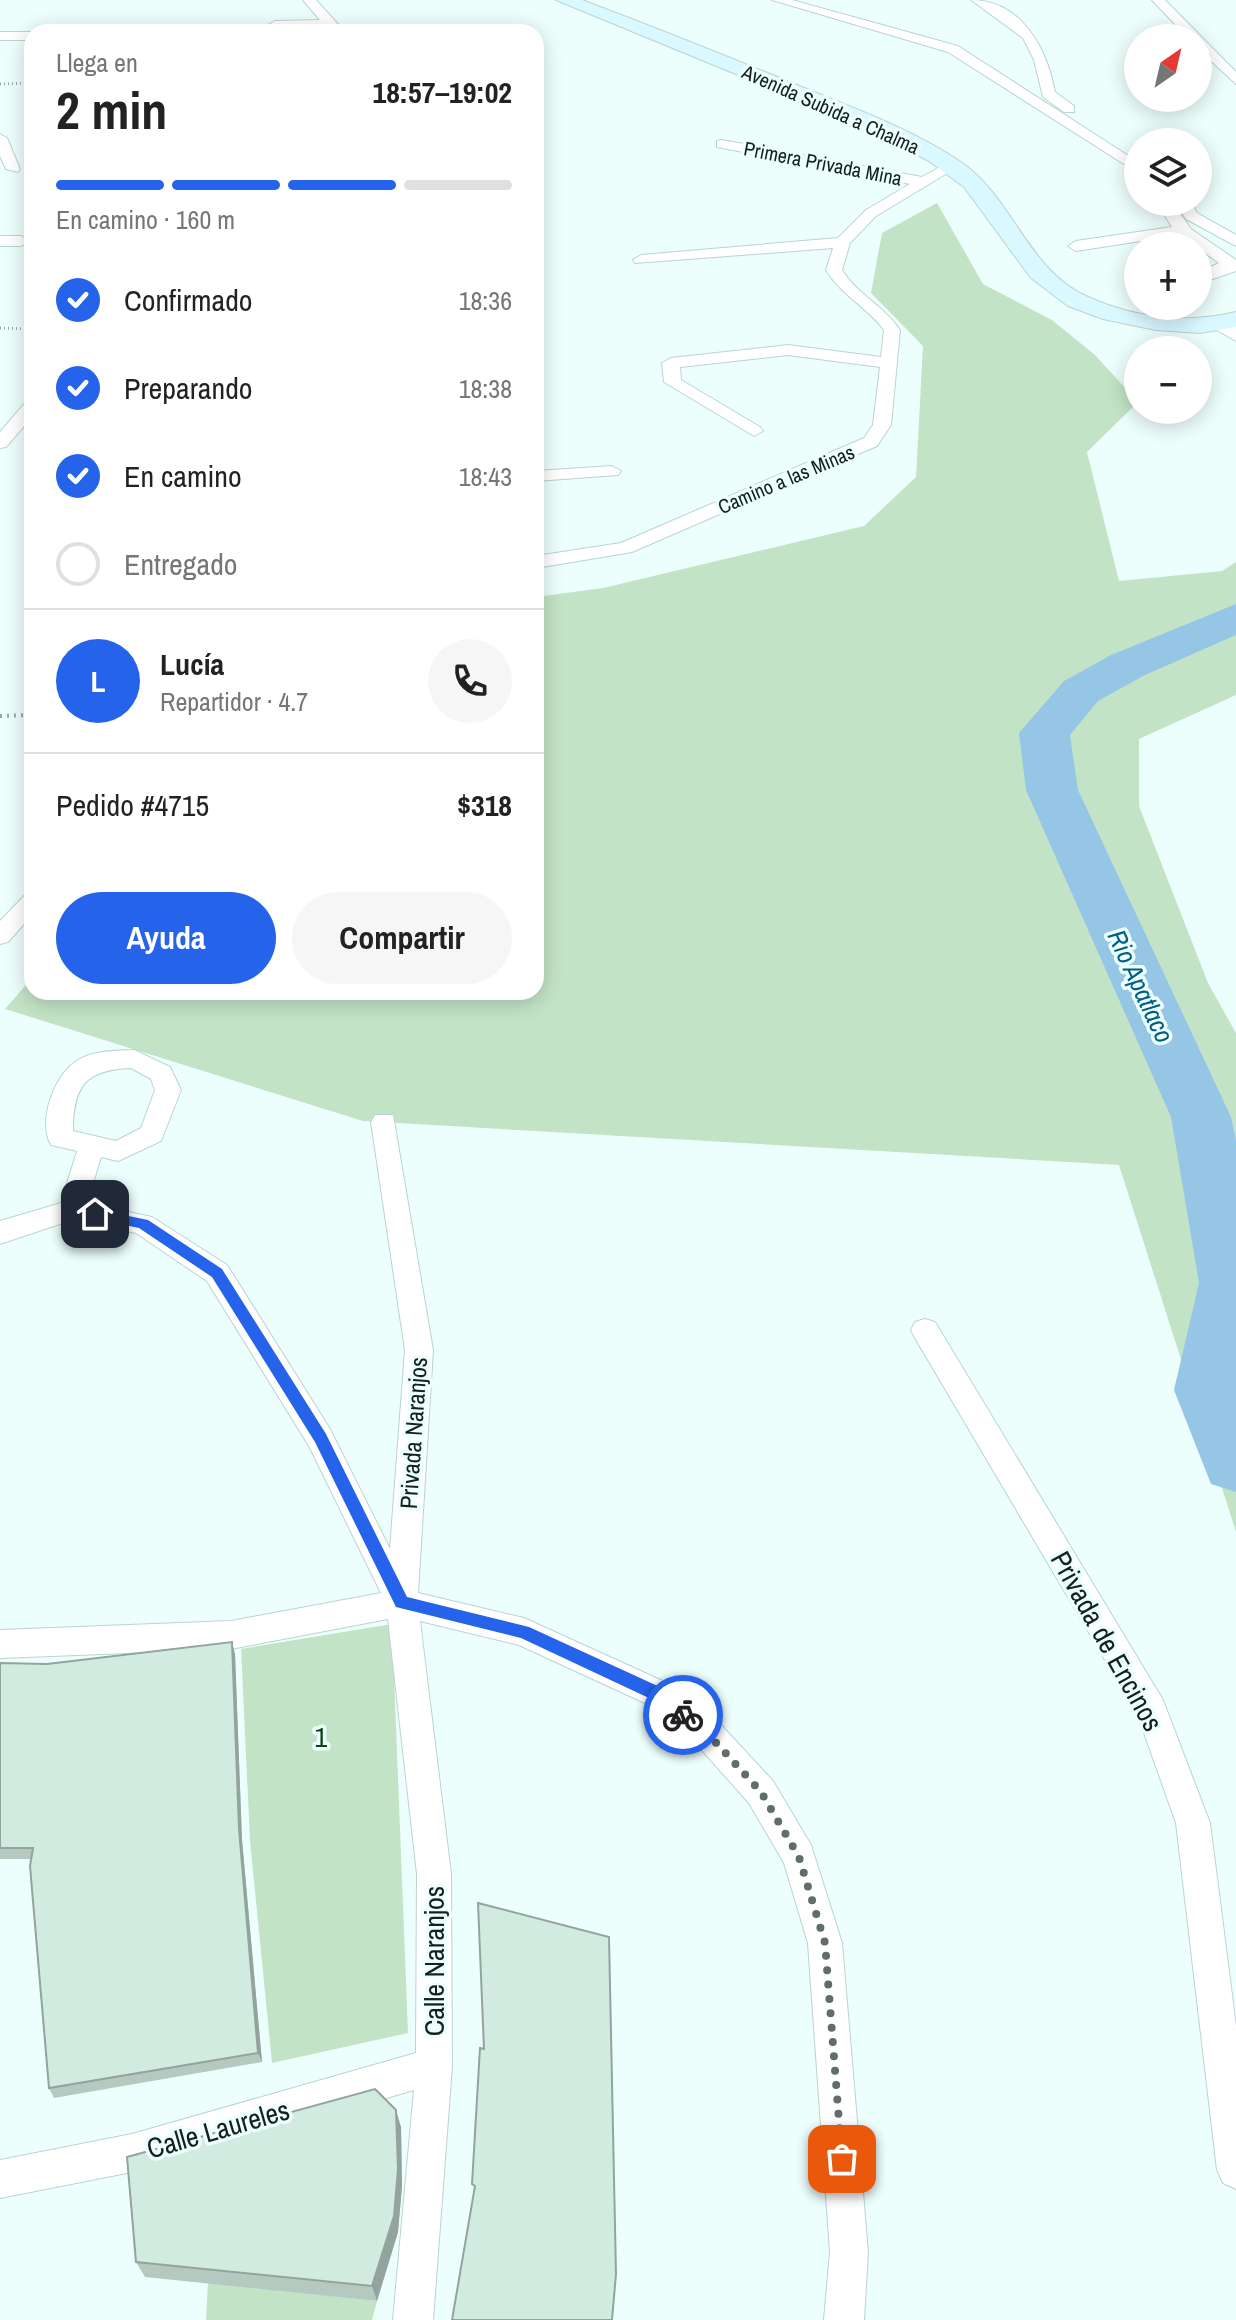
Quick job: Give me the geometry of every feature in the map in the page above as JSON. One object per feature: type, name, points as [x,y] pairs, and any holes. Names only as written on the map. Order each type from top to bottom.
[{"type":"main road","name":"Avenida Subida a Chalma","points":[[565,0],[866,121],[952,166],[968,178],[1029,262],[1062,294],[1092,308],[1130,318],[1232,325]]},
{"type":"street","points":[[309,0],[331,24]]},
{"type":"street","points":[[778,0],[925,38],[953,49],[1124,160]]},
{"type":"street","points":[[977,0],[1029,34],[1039,48],[1031,69]]},
{"type":"street","points":[[1158,0],[1181,24]]},
{"type":"street","points":[[0,36],[24,36]]},
{"type":"street","points":[[1212,55],[1236,80]]},
{"type":"street","points":[[990,72],[1031,69]]},
{"type":"street","points":[[1031,69],[1051,97],[1124,144]]},
{"type":"street","points":[[0,138],[6,169]]},
{"type":"street","name":"Primera Privada Mina","points":[[722,144],[924,182]]},
{"type":"street","points":[[641,260],[843,242],[871,213],[952,166]]},
{"type":"street","points":[[1174,216],[1186,232]]},
{"type":"street","points":[[1191,216],[1236,243]]},
{"type":"street","points":[[1076,246],[1183,230]]},
{"type":"street","points":[[0,241],[21,241]]},
{"type":"street","name":"Camino a las Minas","points":[[544,561],[625,548],[871,442],[882,425],[892,330],[881,315],[844,286],[834,270],[843,242]]},
{"type":"street","points":[[1212,252],[1236,243]]},
{"type":"street","points":[[1212,253],[1233,265]]},
{"type":"street","points":[[1212,273],[1233,265]]},
{"type":"street","points":[[754,431],[673,382],[671,363],[788,350],[888,363]]},
{"type":"street","points":[[0,414],[24,412]]},
{"type":"street","points":[[0,443],[24,415]]},
{"type":"street","points":[[544,475],[612,471]]},
{"type":"street","points":[[0,936],[24,910]]},
{"type":"street","points":[[134,1059],[161,1073],[168,1090],[152,1134],[118,1151],[92,1145],[60,1138],[58,1120],[73,1077],[94,1062],[134,1059]]},
{"type":"street","name":"Privada Naranjos","points":[[384,1122],[419,1350],[402,1603]]},
{"type":"street","points":[[72,1210],[92,1145]]},
{"type":"street","points":[[0,1234],[11,1227],[72,1210],[143,1224],[217,1273],[320,1438],[402,1603]]},
{"type":"street","name":"Privada de Encinos","points":[[925,1330],[1152,1710],[1193,1823],[1236,2170]]},
{"type":"street","points":[[0,1644],[231,1635],[402,1603],[524,1632],[656,1693],[710,1736],[761,1792],[799,1857],[825,1943],[849,2252],[844,2320]]},
{"type":"street","name":"Calle Naranjos","points":[[402,1603],[434,1874],[434,2066],[413,2320]]},
{"type":"street","name":"Calle Laureles","points":[[0,2179],[132,2153],[434,2066]]},
{"type":"path","points":[[0,84],[24,83]]},
{"type":"path","points":[[0,328],[24,329]]},
{"type":"path","points":[[0,716],[24,715]]},
{"type":"green space","points":[[937,203],[983,284],[1052,320],[1095,355],[1124,387],[1124,416],[1087,452],[1119,581],[1222,571],[1236,562],[1236,695],[1139,739],[1139,806],[1208,983],[1236,1033],[1236,1532],[1119,1165],[363,1121],[5,1009],[24,987],[24,1000],[544,1000],[544,596],[603,588],[864,526],[916,477],[923,346],[871,293],[882,233]]},
{"type":"green space","name":"1","points":[[392,1624],[408,2033],[272,2063],[250,1841],[241,1649]]},
{"type":"green space","points":[[208,2282],[377,2301],[372,2320],[206,2320]]},
{"type":"building","points":[[232,1642],[239,1829],[258,2053],[49,2088],[30,1866],[33,1848],[0,1848],[0,1663],[47,1664]]},
{"type":"building","points":[[478,1903],[609,1937],[616,2274],[612,2320],[452,2320],[475,2186],[472,2184],[480,2048],[484,2049]]},
{"type":"building","points":[[375,2089],[396,2110],[398,2169],[394,2216],[372,2286],[136,2262],[127,2157]]},
{"type":"waterway","name":"Rio Apatlaco","points":[[1236,618],[1128,665],[1081,691],[1044,733],[1052,790],[1201,1117],[1232,1283],[1208,1390],[1236,1463]]},
{"type":"way so far","points":[[683,1715],[710,1736],[761,1792],[799,1857],[825,1943],[842,2159]]},
{"type":"route","points":[[95,1214],[143,1224],[217,1273],[320,1438],[402,1603],[524,1632],[656,1693],[683,1715]]}]
